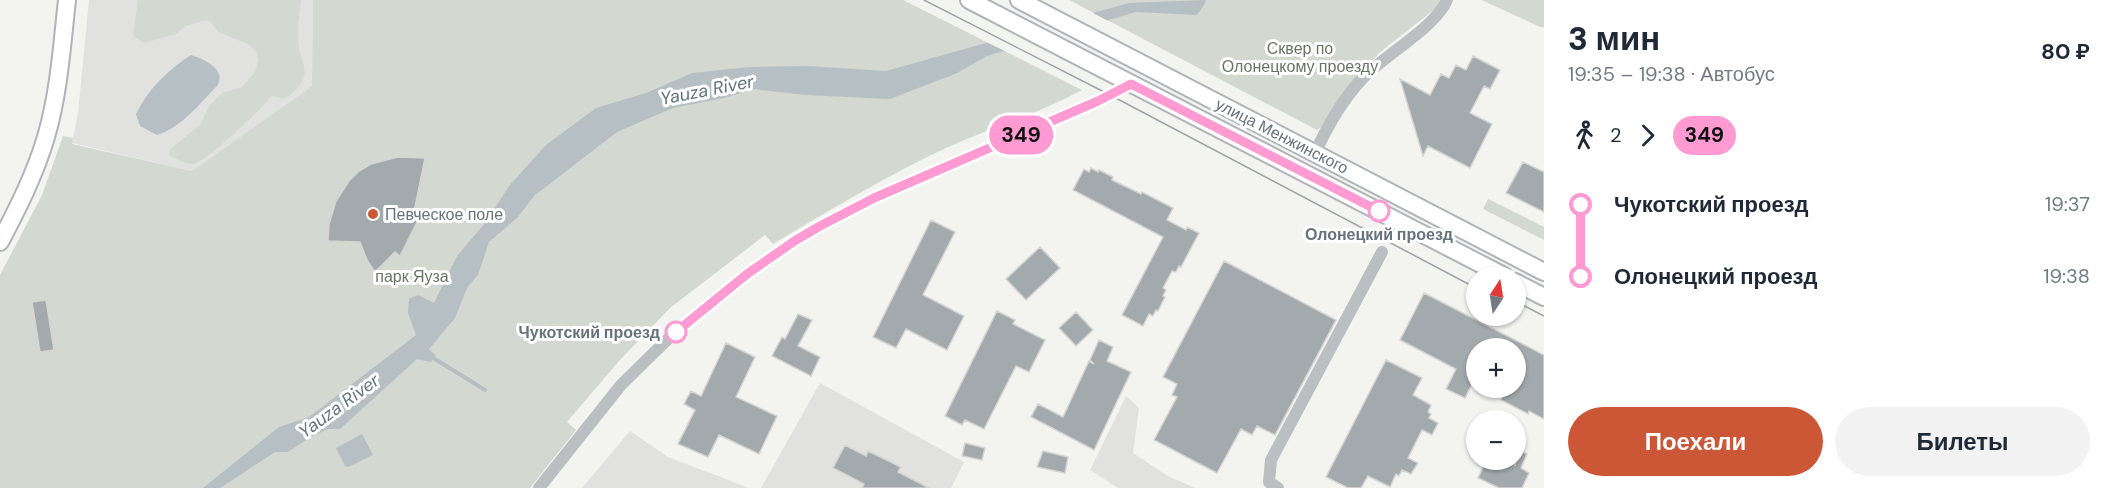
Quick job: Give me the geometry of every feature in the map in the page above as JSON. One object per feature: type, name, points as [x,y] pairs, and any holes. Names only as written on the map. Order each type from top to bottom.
[{"type":"main road","points":[[0,243],[21,203],[46,136],[61,57],[67,0]]},
{"type":"main road","name":"улица Менжинского","points":[[969,0],[1485,266]]},
{"type":"main road","name":"улица Менжинского","points":[[1019,0],[1544,272]]},
{"type":"main road","points":[[1526,288],[1544,297]]},
{"type":"street","points":[[1315,153],[1347,96],[1363,78],[1437,15],[1447,0]]},
{"type":"street","points":[[539,488],[621,385],[665,342],[747,274],[778,252],[820,226],[874,198],[1098,101],[1131,84]]},
{"type":"street","points":[[1278,488],[1269,482],[1271,460],[1382,252]]},
{"type":"shaded area","points":[[89,0],[313,0],[312,86],[192,171],[72,143],[78,113]]},
{"type":"shaded area","points":[[820,383],[964,462],[951,488],[761,488]]},
{"type":"shaded area","points":[[1126,396],[1139,408],[1133,453],[1168,476],[1195,488],[1118,488],[1090,470]]},
{"type":"shaded area","points":[[630,431],[668,457],[749,488],[582,488]]},
{"type":"green space","points":[[138,0],[301,0],[298,39],[305,71],[304,77],[295,91],[285,99],[272,96],[234,134],[200,161],[190,164],[170,156],[169,150],[201,124],[209,106],[222,93],[242,87],[255,72],[257,53],[248,44],[218,32],[210,21],[206,20],[186,26],[176,34],[144,43],[133,36]]},
{"type":"green space","name":"парк Яуза","points":[[313,0],[903,0],[1082,90],[946,148],[858,194],[773,244],[765,235],[670,308],[619,361],[567,422],[576,430],[530,488],[0,488],[0,275],[42,195],[63,136],[73,138],[72,144],[192,171],[312,86]]},
{"type":"green space","name":"Сквер по Олонецкому проезду","points":[[1069,0],[1440,0],[1436,8],[1379,53],[1351,84],[1323,126],[1317,130]]},
{"type":"green space","points":[[1482,0],[1544,0],[1544,27],[1540,27]]},
{"type":"green space","points":[[1488,199],[1544,227],[1544,240],[1483,209]]},
{"type":"water","name":"Yauza River","points":[[1206,0],[1197,15],[1136,12],[987,56],[957,73],[890,99],[805,95],[754,89],[724,98],[673,108],[617,132],[534,196],[518,217],[489,242],[478,275],[467,288],[455,318],[429,349],[436,356],[431,362],[417,359],[340,429],[328,429],[288,452],[275,452],[220,488],[203,488],[279,427],[309,417],[416,335],[408,313],[409,299],[418,295],[434,303],[457,256],[486,222],[509,186],[546,145],[596,108],[646,93],[692,73],[750,67],[807,66],[886,71],[1129,3]]},
{"type":"water","points":[[191,55],[208,62],[217,70],[219,80],[217,86],[190,114],[166,132],[157,135],[140,126],[136,114],[146,96],[174,67]]},
{"type":"water","points":[[362,434],[373,455],[348,467],[345,466],[336,448]]},
{"type":"pier","points":[[1091,12],[1112,23],[1009,53],[982,40]]},
{"type":"building","points":[[1473,56],[1500,70],[1490,89],[1484,86],[1470,113],[1492,124],[1470,168],[1428,146],[1423,156],[1400,79],[1430,95],[1441,74],[1449,78],[1456,65],[1466,70]]},
{"type":"building","name":"Певческое поле","points":[[398,157],[425,158],[413,217],[418,220],[400,256],[395,252],[375,272],[360,242],[328,241],[329,224],[336,201],[349,181],[359,171],[371,164]]},
{"type":"building","points":[[1523,162],[1544,172],[1544,212],[1506,193]]},
{"type":"building","points":[[1091,168],[1173,208],[1167,220],[1186,230],[1187,227],[1199,233],[1181,267],[1179,266],[1176,272],[1172,271],[1163,288],[1166,290],[1163,296],[1165,297],[1158,311],[1156,310],[1153,316],[1149,314],[1143,326],[1122,315],[1163,237],[1073,190],[1084,169],[1089,172]]},
{"type":"building","points":[[931,220],[955,232],[923,295],[964,316],[947,350],[906,329],[896,348],[873,337]]},
{"type":"building","points":[[1040,247],[1060,268],[1026,300],[1006,279]]},
{"type":"building","points":[[1224,261],[1336,320],[1275,435],[1257,426],[1252,435],[1241,429],[1217,473],[1154,440],[1177,397],[1172,395],[1177,384],[1163,377]]},
{"type":"building","points":[[1424,293],[1466,315],[1466,326],[1488,326],[1511,338],[1466,338],[1465,398],[1446,389],[1456,369],[1400,340]]},
{"type":"building","points":[[46,300],[54,350],[40,352],[32,302]]},
{"type":"building","points":[[997,311],[1015,320],[1013,324],[1045,340],[1029,372],[1016,366],[984,429],[965,420],[962,425],[945,416]]},
{"type":"building","points":[[1076,312],[1093,330],[1076,346],[1059,328]]},
{"type":"building","points":[[798,314],[812,320],[798,346],[820,357],[811,376],[772,356],[782,337],[785,339]]},
{"type":"building","points":[[1099,340],[1113,347],[1107,361],[1131,372],[1094,450],[1031,417],[1038,404],[1063,417],[1089,361],[1094,364],[1090,360]]},
{"type":"building","points":[[726,343],[755,357],[736,397],[777,416],[759,454],[719,435],[708,457],[678,444],[695,410],[684,404],[691,391],[701,396]]},
{"type":"building","points":[[1526,346],[1544,355],[1544,419],[1529,411],[1528,414],[1526,410],[1520,410],[1501,400],[1502,398],[1526,398]]},
{"type":"building","points":[[1386,360],[1422,378],[1413,395],[1431,405],[1428,412],[1431,414],[1429,418],[1438,423],[1432,435],[1422,430],[1408,458],[1418,463],[1411,474],[1402,470],[1399,476],[1396,474],[1390,487],[1368,476],[1361,488],[1348,488],[1326,477]]},
{"type":"building","points":[[965,443],[985,448],[982,460],[962,456]]},
{"type":"building","points":[[845,445],[866,456],[868,451],[901,467],[898,472],[929,488],[862,488],[864,484],[833,468]]},
{"type":"building","points":[[1043,451],[1068,457],[1065,473],[1037,467]]},
{"type":"building","points":[[1482,470],[1524,470],[1529,473],[1522,488],[1499,488],[1478,478]]},
{"type":"waterway","points":[[435,359],[485,390]]},
{"type":"tram line","points":[[924,0],[1466,283]]},
{"type":"tram line","points":[[1526,307],[1544,316]]},
{"type":"bus line","name":"349","points":[[676,332],[747,274],[820,226],[874,198],[1098,101],[1131,84],[1379,211]]},
{"type":"place","name":"Олонецкий проезд","points":[[1379,211]]},
{"type":"place","name":"Певческое поле","points":[[373,214]]},
{"type":"place","name":"Чукотский проезд","points":[[676,332]]}]
